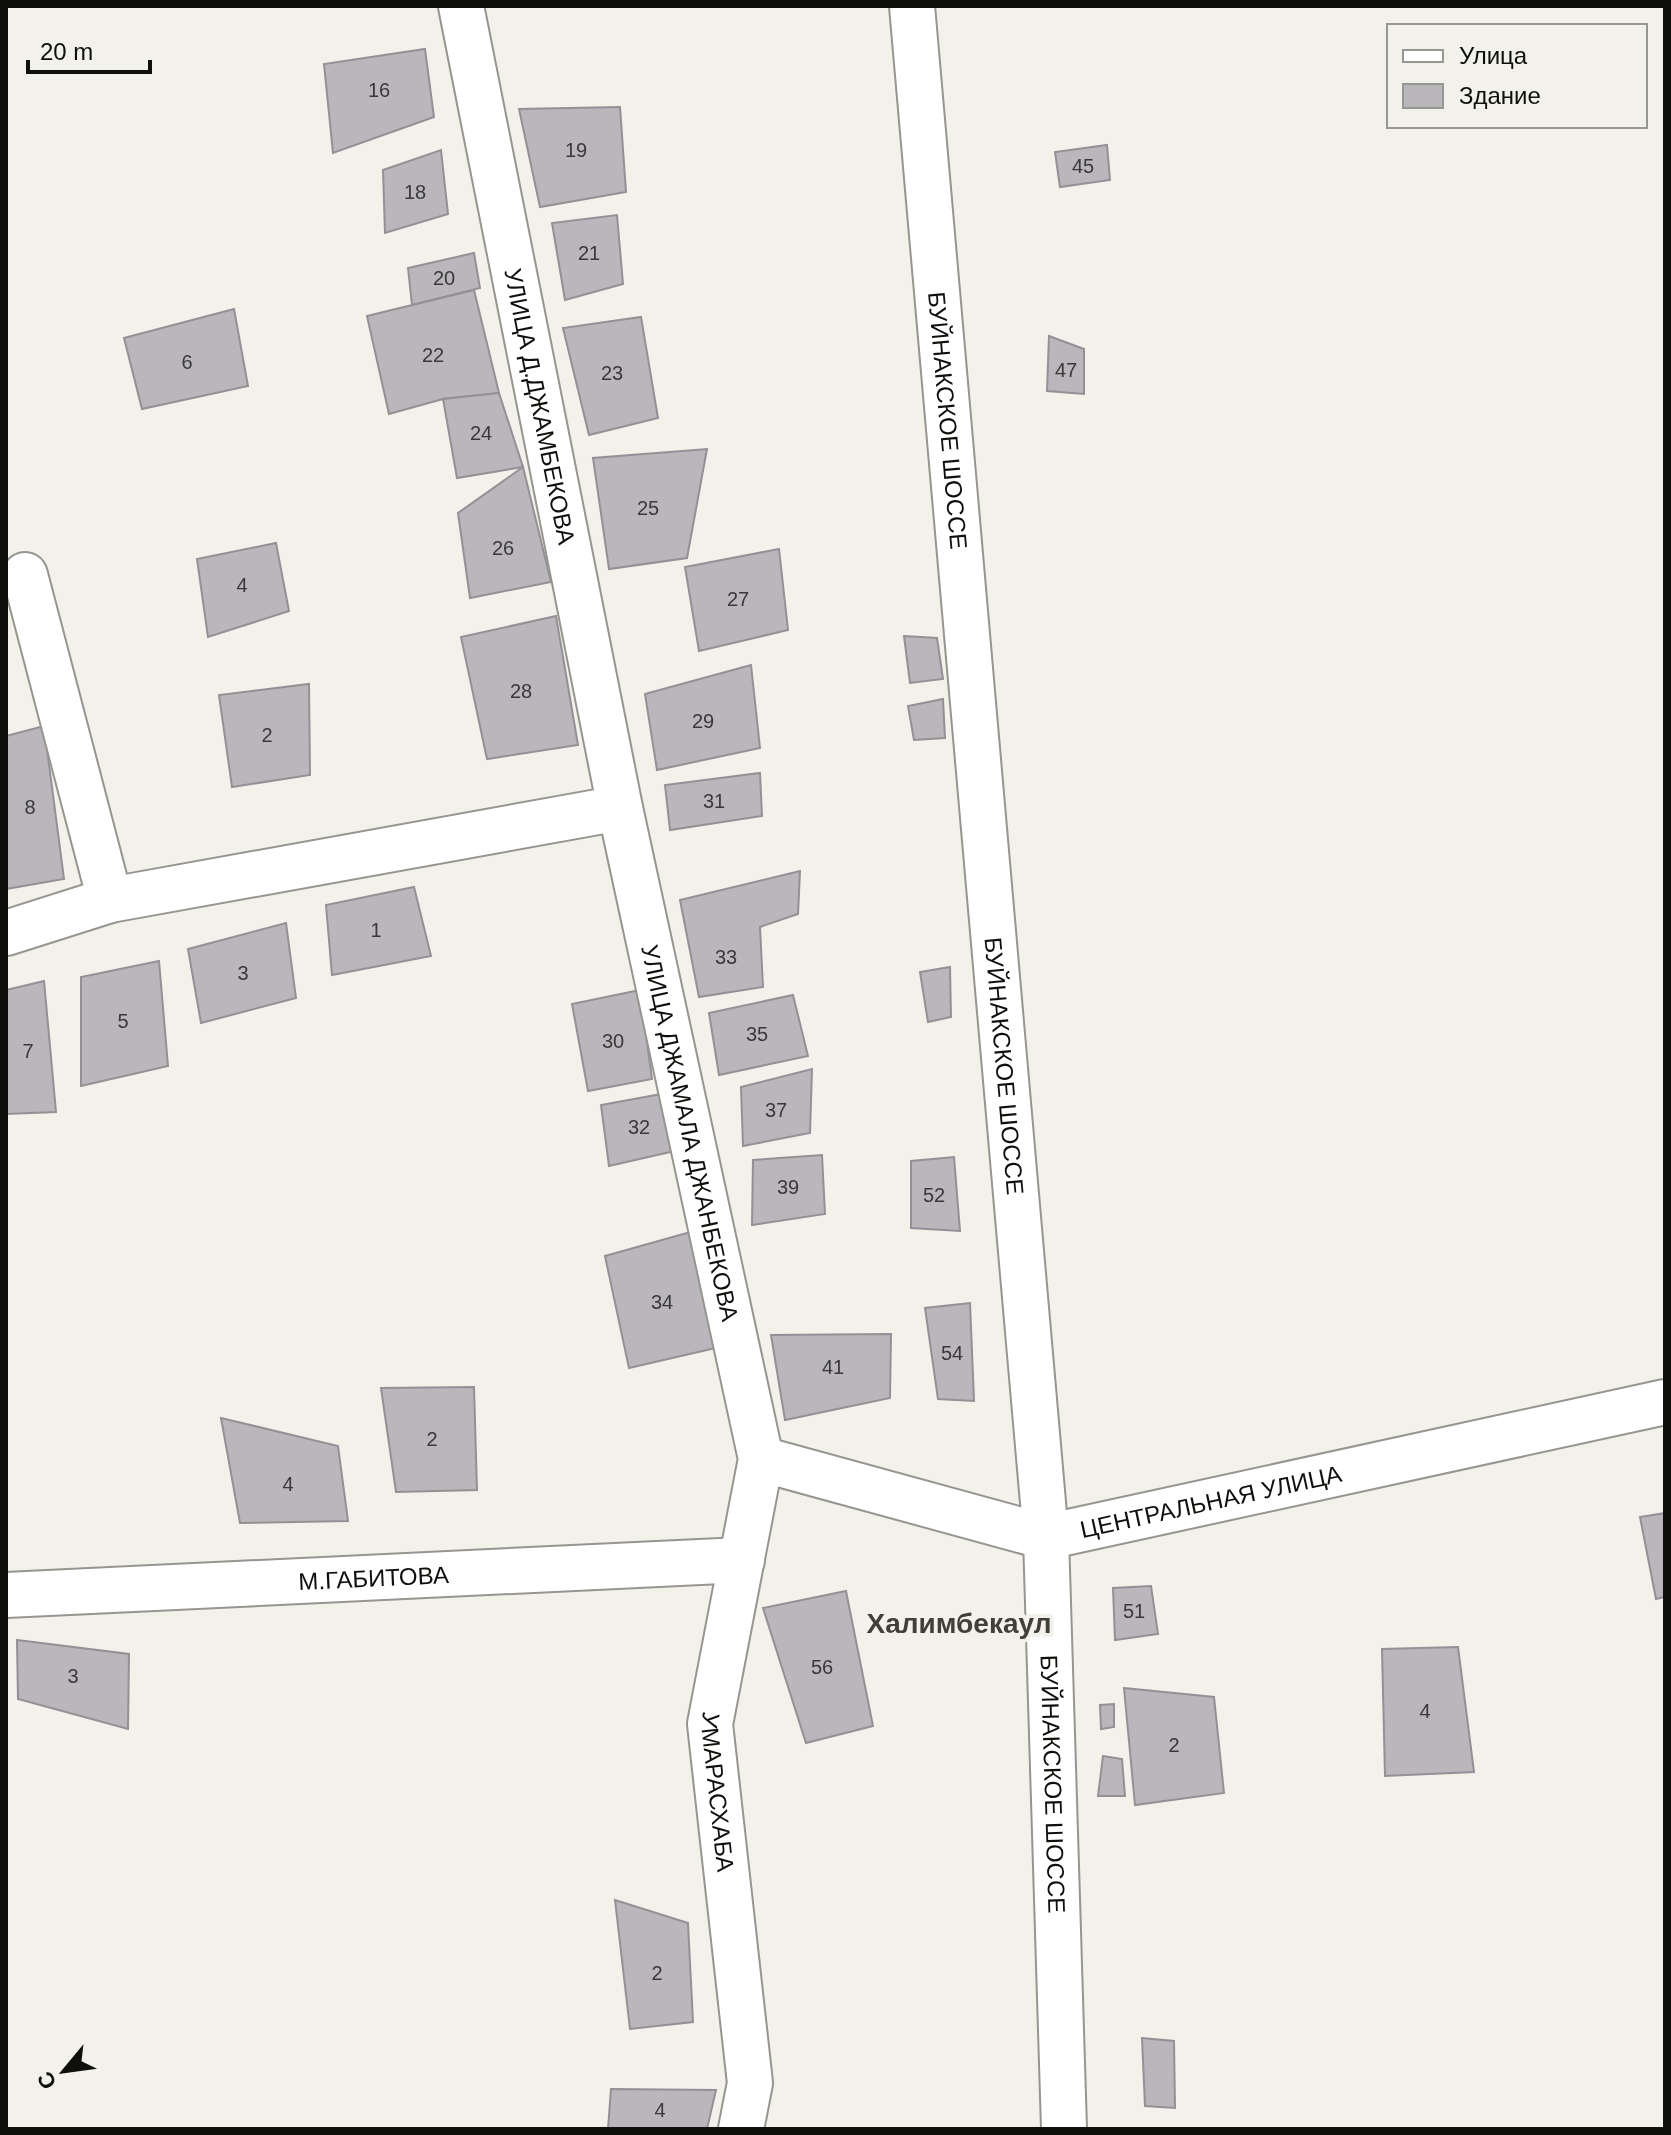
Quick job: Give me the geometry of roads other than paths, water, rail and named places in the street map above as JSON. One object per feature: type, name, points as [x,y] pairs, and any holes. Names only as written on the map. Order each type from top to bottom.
[{"type":"street","name":"УЛИЦА Д.ДЖАМБЕКОВА","points":[[461,6],[620,808]]},
{"type":"street","name":"БУЙНАКСКОЕ ШОССЕ","points":[[912,6],[1046,1537],[1064,2129]]},
{"type":"street","points":[[25,575],[110,900]]},
{"type":"street","points":[[6,933],[110,900],[620,808]]},
{"type":"street","name":"УЛИЦА ДЖАМАЛА ДЖАНБЕКОВА","points":[[620,808],[761,1459]]},
{"type":"street","name":"ЦЕНТРАЛЬНАЯ УЛИЦА","points":[[761,1459],[1046,1537],[1665,1402]]},
{"type":"street","name":"УМАРАСХАБА","points":[[741,2129],[750,2083],[710,1724],[761,1459]]},
{"type":"street","name":"М.ГАБИТОВА","points":[[6,1595],[742,1560]]},
{"type":"district","name":"Халимбекаул","points":[[959,1623]]}]
